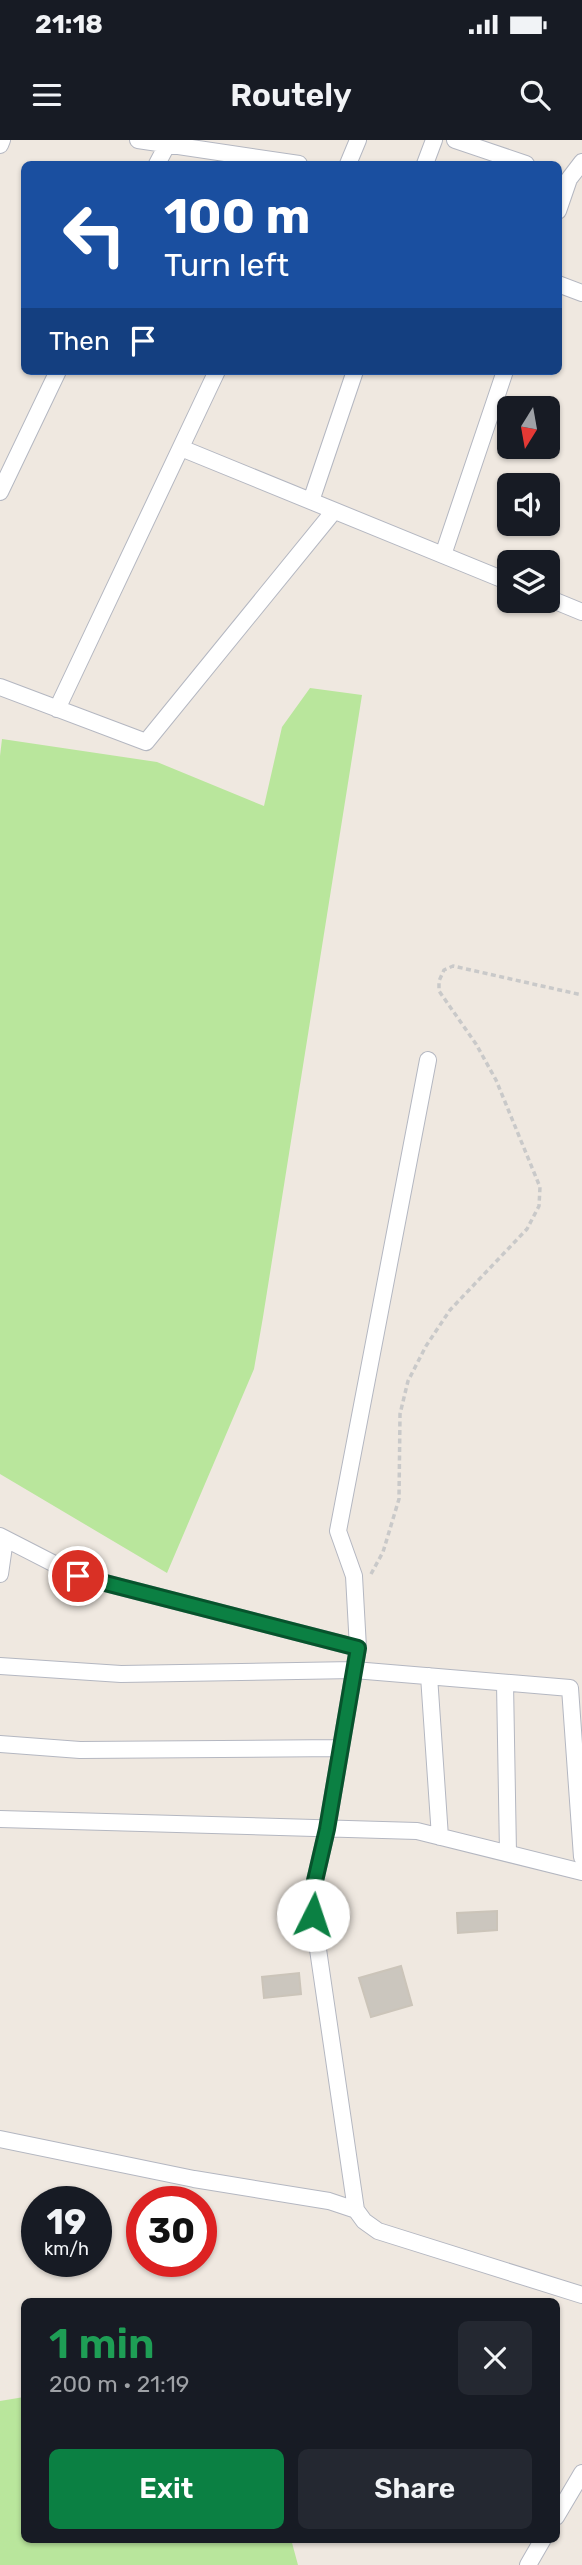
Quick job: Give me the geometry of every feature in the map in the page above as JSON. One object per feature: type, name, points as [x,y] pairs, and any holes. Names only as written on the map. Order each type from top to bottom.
[{"type":"street","points":[[138,140],[278,161]]},
{"type":"street","points":[[349,161],[358,140]]},
{"type":"street","points":[[426,161],[434,140]]},
{"type":"street","points":[[455,140],[517,161]]},
{"type":"street","points":[[159,161],[167,145]]},
{"type":"street","points":[[564,178],[582,162]]},
{"type":"street","points":[[562,286],[582,293]]},
{"type":"street","points":[[0,492],[56,375]]},
{"type":"street","points":[[57,709],[216,375]]},
{"type":"street","points":[[311,501],[354,375]]},
{"type":"street","points":[[443,555],[504,375]]},
{"type":"street","points":[[181,448],[497,577]]},
{"type":"street","points":[[0,687],[146,743],[334,511]]},
{"type":"street","points":[[560,603],[582,612]]},
{"type":"street","points":[[428,1060],[338,1531],[354,1576],[358,1648],[327,1829],[314,1885],[313,1915],[356,2210],[364,2221],[378,2231],[582,2295]]},
{"type":"street","points":[[0,1574],[3,1538],[78,1576],[358,1648]]},
{"type":"street","points":[[0,1666],[121,1674],[354,1670],[570,1688],[582,1857]]},
{"type":"street","points":[[429,1676],[440,1837]]},
{"type":"street","points":[[505,1683],[508,1853]]},
{"type":"street","points":[[0,1744],[80,1750],[341,1748]]},
{"type":"street","points":[[0,1819],[416,1831],[582,1872]]},
{"type":"street","points":[[0,2139],[194,2179],[320,2199],[356,2210]]},
{"type":"street","points":[[560,2510],[582,2473]]},
{"type":"street","points":[[528,2565],[541,2543]]},
{"type":"path","points":[[355,1602],[383,1552],[399,1499],[400,1414],[408,1381],[426,1346],[450,1310],[527,1229],[539,1206],[540,1187],[496,1080],[476,1044],[439,991],[439,981],[444,970],[453,966],[582,995]]},
{"type":"green space","points":[[310,688],[362,695],[263,1317],[254,1369],[167,1573],[0,1474],[2,739],[157,762],[264,806],[282,727]]},
{"type":"green space","points":[[21,2398],[21,2543],[292,2543],[298,2565],[0,2565],[0,2401]]},
{"type":"building","points":[[497,1911],[497,1930],[458,1933],[457,1913]]},
{"type":"building","points":[[401,1966],[412,2005],[371,2017],[359,1978]]},
{"type":"building","points":[[299,1973],[301,1994],[264,1998],[262,1977]]},
{"type":"route","points":[[78,1576],[358,1648],[327,1829],[314,1885],[313,1915]]}]
